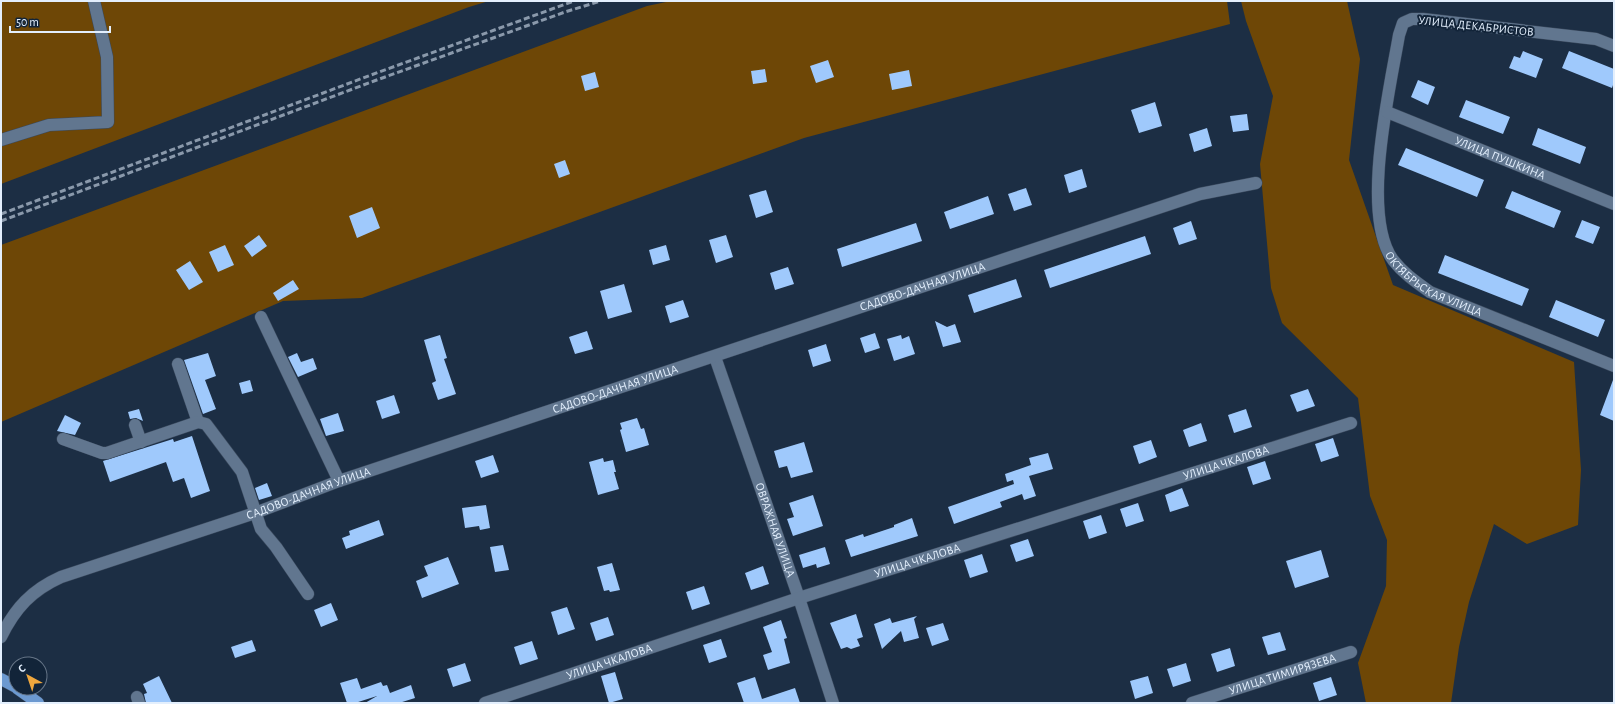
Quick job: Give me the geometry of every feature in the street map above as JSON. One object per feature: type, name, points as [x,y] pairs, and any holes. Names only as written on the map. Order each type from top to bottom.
[{"type":"main road","points":[[28,696],[38,703]]},
{"type":"street","points":[[1,140],[49,125],[108,122],[108,57],[94,1]]},
{"type":"street","name":"УЛИЦА ДЕКАБРИСТОВ","points":[[1386,112],[1399,35],[1403,23],[1412,19],[1596,39],[1614,46]]},
{"type":"street","name":"УЛИЦА ПУШКИНА","points":[[1386,112],[1614,204]]},
{"type":"street","name":"ОКТЯБРЬСКАЯ УЛИЦА","points":[[1386,112],[1378,162],[1378,194],[1383,238],[1393,259],[1409,277],[1430,292],[1614,366]]},
{"type":"street","name":"САДОВО-ДАЧНАЯ УЛИЦА","points":[[1,637],[12,615],[22,603],[48,583],[255,513],[339,482],[1200,194],[1256,183]]},
{"type":"street","points":[[261,317],[339,482]]},
{"type":"street","name":"ОВРАЖНАЯ УЛИЦА","points":[[715,357],[799,598],[833,703]]},
{"type":"street","points":[[178,364],[198,422]]},
{"type":"street","points":[[63,439],[102,453],[107,453],[198,422],[206,424],[242,472],[261,529],[276,547],[308,594]]},
{"type":"street","name":"УЛИЦА ЧКАЛОВА","points":[[485,703],[799,598],[1351,424]]},
{"type":"street","points":[[135,425],[141,442]]},
{"type":"street","name":"УЛИЦА ТИМИРЯЗЕВА","points":[[1192,703],[1351,652]]},
{"type":"shaded area","points":[[1,1],[489,1],[469,7],[1,184]]},
{"type":"shaded area","points":[[671,1],[1227,1],[1230,24],[804,138],[362,298],[283,301],[1,422],[1,245],[647,6]]},
{"type":"shaded area","points":[[1241,1],[1347,1],[1360,59],[1349,160],[1393,285],[1574,362],[1581,470],[1578,525],[1527,544],[1494,524],[1469,602],[1459,647],[1451,703],[1366,703],[1358,663],[1386,586],[1387,540],[1370,496],[1358,398],[1282,323],[1271,288],[1260,164],[1273,96],[1246,21]]},
{"type":"building","points":[[1523,51],[1543,59],[1536,78],[1509,68],[1514,56],[1520,58]]},
{"type":"building","points":[[1569,51],[1614,69],[1614,82],[1612,88],[1562,68]]},
{"type":"building","points":[[828,60],[834,77],[816,83],[810,66]]},
{"type":"building","points":[[765,69],[767,82],[753,84],[751,71]]},
{"type":"building","points":[[909,70],[912,86],[892,90],[889,74]]},
{"type":"building","points":[[595,72],[599,87],[585,91],[581,76]]},
{"type":"building","points":[[1418,80],[1435,87],[1428,105],[1411,97]]},
{"type":"building","points":[[1466,100],[1510,117],[1503,134],[1459,117]]},
{"type":"building","points":[[1155,102],[1162,126],[1139,133],[1131,110]]},
{"type":"building","points":[[1247,114],[1249,130],[1233,132],[1230,116]]},
{"type":"building","points":[[1207,128],[1212,146],[1194,152],[1189,134]]},
{"type":"building","points":[[1538,128],[1586,147],[1580,164],[1532,145]]},
{"type":"building","points":[[1406,148],[1484,180],[1477,197],[1398,165]]},
{"type":"building","points":[[565,160],[570,174],[559,178],[554,164]]},
{"type":"building","points":[[1082,169],[1087,187],[1069,193],[1064,175]]},
{"type":"building","points":[[1026,188],[1032,205],[1014,211],[1008,194]]},
{"type":"building","points":[[766,190],[773,212],[756,218],[749,195]]},
{"type":"building","points":[[1512,191],[1561,211],[1554,228],[1505,208]]},
{"type":"building","points":[[988,196],[994,214],[950,229],[944,212]]},
{"type":"building","points":[[372,207],[380,228],[357,238],[349,216]]},
{"type":"building","points":[[1582,220],[1600,227],[1593,244],[1575,237]]},
{"type":"building","points":[[1191,221],[1197,239],[1179,245],[1173,228]]},
{"type":"building","points":[[916,223],[922,241],[842,267],[837,249]]},
{"type":"building","points":[[259,235],[267,246],[252,257],[244,246]]},
{"type":"building","points":[[726,235],[733,257],[716,263],[709,240]]},
{"type":"building","points":[[1145,236],[1151,254],[1050,288],[1044,270]]},
{"type":"building","points":[[225,245],[234,265],[218,272],[209,252]]},
{"type":"building","points":[[666,245],[670,260],[653,265],[649,250]]},
{"type":"building","points":[[1445,255],[1529,289],[1522,306],[1438,273]]},
{"type":"building","points":[[190,261],[203,282],[189,290],[176,270]]},
{"type":"building","points":[[788,267],[794,284],[775,290],[770,273]]},
{"type":"building","points":[[1016,279],[1022,297],[974,313],[968,295]]},
{"type":"building","points":[[293,280],[299,289],[278,301],[273,293]]},
{"type":"building","points":[[624,284],[632,312],[608,319],[600,291]]},
{"type":"building","points":[[683,300],[689,317],[670,323],[665,306]]},
{"type":"building","points":[[1556,300],[1605,320],[1598,337],[1549,317]]},
{"type":"building","points":[[935,321],[947,327],[955,324],[961,342],[943,347]]},
{"type":"building","points":[[587,331],[593,349],[575,354],[569,337]]},
{"type":"building","points":[[875,333],[880,348],[865,353],[860,338]]},
{"type":"building","points":[[440,335],[447,358],[444,359],[456,394],[438,400],[432,383],[436,381],[424,340]]},
{"type":"building","points":[[901,335],[902,339],[909,336],[915,354],[894,361],[887,339]]},
{"type":"building","points":[[826,344],[831,361],[813,367],[808,350]]},
{"type":"building","points":[[208,353],[216,376],[205,380],[216,409],[203,414],[184,360]]},
{"type":"building","points":[[297,353],[301,362],[313,358],[317,369],[298,377],[288,357]]},
{"type":"building","points":[[250,380],[253,391],[242,394],[239,383]]},
{"type":"building","points":[[1614,380],[1614,421],[1600,415]]},
{"type":"building","points":[[1308,389],[1315,406],[1297,412],[1290,395]]},
{"type":"building","points":[[394,395],[400,413],[382,419],[376,401]]},
{"type":"building","points":[[139,409],[143,421],[136,418],[130,419],[128,412]]},
{"type":"building","points":[[1246,409],[1252,427],[1234,433],[1228,415]]},
{"type":"building","points":[[338,413],[344,431],[326,436],[320,419]]},
{"type":"building","points":[[65,415],[81,423],[75,435],[57,431]]},
{"type":"building","points":[[637,418],[641,429],[644,428],[649,445],[626,452],[620,430],[622,429],[620,423]]},
{"type":"building","points":[[1201,423],[1207,441],[1189,447],[1183,430]]},
{"type":"building","points":[[192,436],[210,491],[191,498],[184,478],[173,482],[166,462],[110,482],[103,461],[173,439],[174,442]]},
{"type":"building","points":[[1333,438],[1339,456],[1321,462],[1315,444]]},
{"type":"building","points":[[1151,440],[1157,457],[1139,464],[1133,446]]},
{"type":"building","points":[[804,442],[813,472],[791,478],[787,466],[779,468],[774,451]]},
{"type":"building","points":[[1048,453],[1053,469],[1029,476],[1036,496],[1024,500],[1022,494],[1000,502],[1002,507],[954,524],[948,507],[1014,484],[1013,480],[1007,482],[1005,474],[1031,465],[1029,458]]},
{"type":"building","points":[[493,455],[499,472],[481,478],[475,461]]},
{"type":"building","points":[[603,458],[604,462],[613,460],[616,472],[614,472],[619,489],[598,495],[589,462]]},
{"type":"building","points":[[1265,461],[1271,479],[1253,485],[1247,467]]},
{"type":"building","points":[[267,483],[272,496],[259,500],[255,488]]},
{"type":"building","points":[[1182,488],[1189,506],[1170,512],[1165,495]]},
{"type":"building","points":[[813,495],[823,526],[793,536],[787,519],[794,517],[789,503]]},
{"type":"building","points":[[1138,503],[1144,521],[1126,527],[1120,509]]},
{"type":"building","points":[[486,505],[490,528],[480,530],[479,526],[465,528],[462,508]]},
{"type":"building","points":[[1101,515],[1107,533],[1089,539],[1083,521]]},
{"type":"building","points":[[912,518],[918,536],[851,557],[845,540],[863,534],[864,537],[894,527],[894,525]]},
{"type":"building","points":[[379,520],[384,535],[346,549],[342,538],[350,535],[349,531]]},
{"type":"building","points":[[1028,539],[1034,556],[1016,562],[1010,545]]},
{"type":"building","points":[[503,545],[509,570],[495,572],[490,547]]},
{"type":"building","points":[[825,547],[830,564],[817,568],[816,564],[803,568],[799,555]]},
{"type":"building","points":[[1321,550],[1329,577],[1295,588],[1286,561]]},
{"type":"building","points":[[982,554],[988,572],[970,578],[964,560]]},
{"type":"building","points":[[448,557],[459,584],[422,598],[416,581],[428,576],[424,566]]},
{"type":"building","points":[[612,563],[620,590],[610,592],[609,590],[604,591],[597,567]]},
{"type":"building","points":[[763,566],[769,584],[751,590],[745,573]]},
{"type":"building","points":[[704,586],[710,604],[692,610],[686,592]]},
{"type":"building","points":[[331,603],[338,620],[321,627],[314,610]]},
{"type":"building","points":[[567,607],[575,629],[558,635],[551,612]]},
{"type":"building","points":[[856,614],[863,637],[857,639],[860,646],[851,649],[847,647],[841,649],[830,623]]},
{"type":"building","points":[[917,616],[914,619],[919,638],[904,642],[901,631],[882,649],[874,624],[890,618],[892,623]]},
{"type":"building","points":[[608,617],[614,635],[596,641],[590,623]]},
{"type":"building","points":[[781,620],[787,638],[784,639],[790,663],[768,670],[763,655],[772,652],[763,627]]},
{"type":"building","points":[[943,623],[949,640],[932,646],[926,628]]},
{"type":"building","points":[[1280,632],[1286,650],[1268,655],[1262,637]]},
{"type":"building","points":[[721,639],[727,657],[709,663],[703,645]]},
{"type":"building","points":[[252,640],[256,651],[235,658],[231,647]]},
{"type":"building","points":[[532,641],[538,659],[520,665],[514,647]]},
{"type":"building","points":[[1230,648],[1235,666],[1217,672],[1211,654]]},
{"type":"building","points":[[465,663],[471,681],[453,687],[447,669]]},
{"type":"building","points":[[1186,663],[1191,681],[1173,687],[1167,669]]},
{"type":"building","points":[[615,672],[623,699],[609,703],[601,676]]},
{"type":"building","points":[[159,676],[172,703],[146,703],[144,694],[147,693],[143,684]]},
{"type":"building","points":[[1148,676],[1153,693],[1135,699],[1130,681]]},
{"type":"building","points":[[755,677],[762,699],[795,688],[800,703],[744,703],[737,683]]},
{"type":"building","points":[[1331,677],[1337,695],[1319,701],[1313,683]]},
{"type":"building","points":[[357,678],[361,689],[381,682],[383,686],[387,685],[390,693],[411,685],[415,698],[399,703],[365,703],[377,696],[355,703],[347,703],[340,683]]},
{"type":"railway","points":[[1,214],[371,75],[574,1]]},
{"type":"railway","points":[[1,221],[374,81],[565,12],[601,1]]}]
